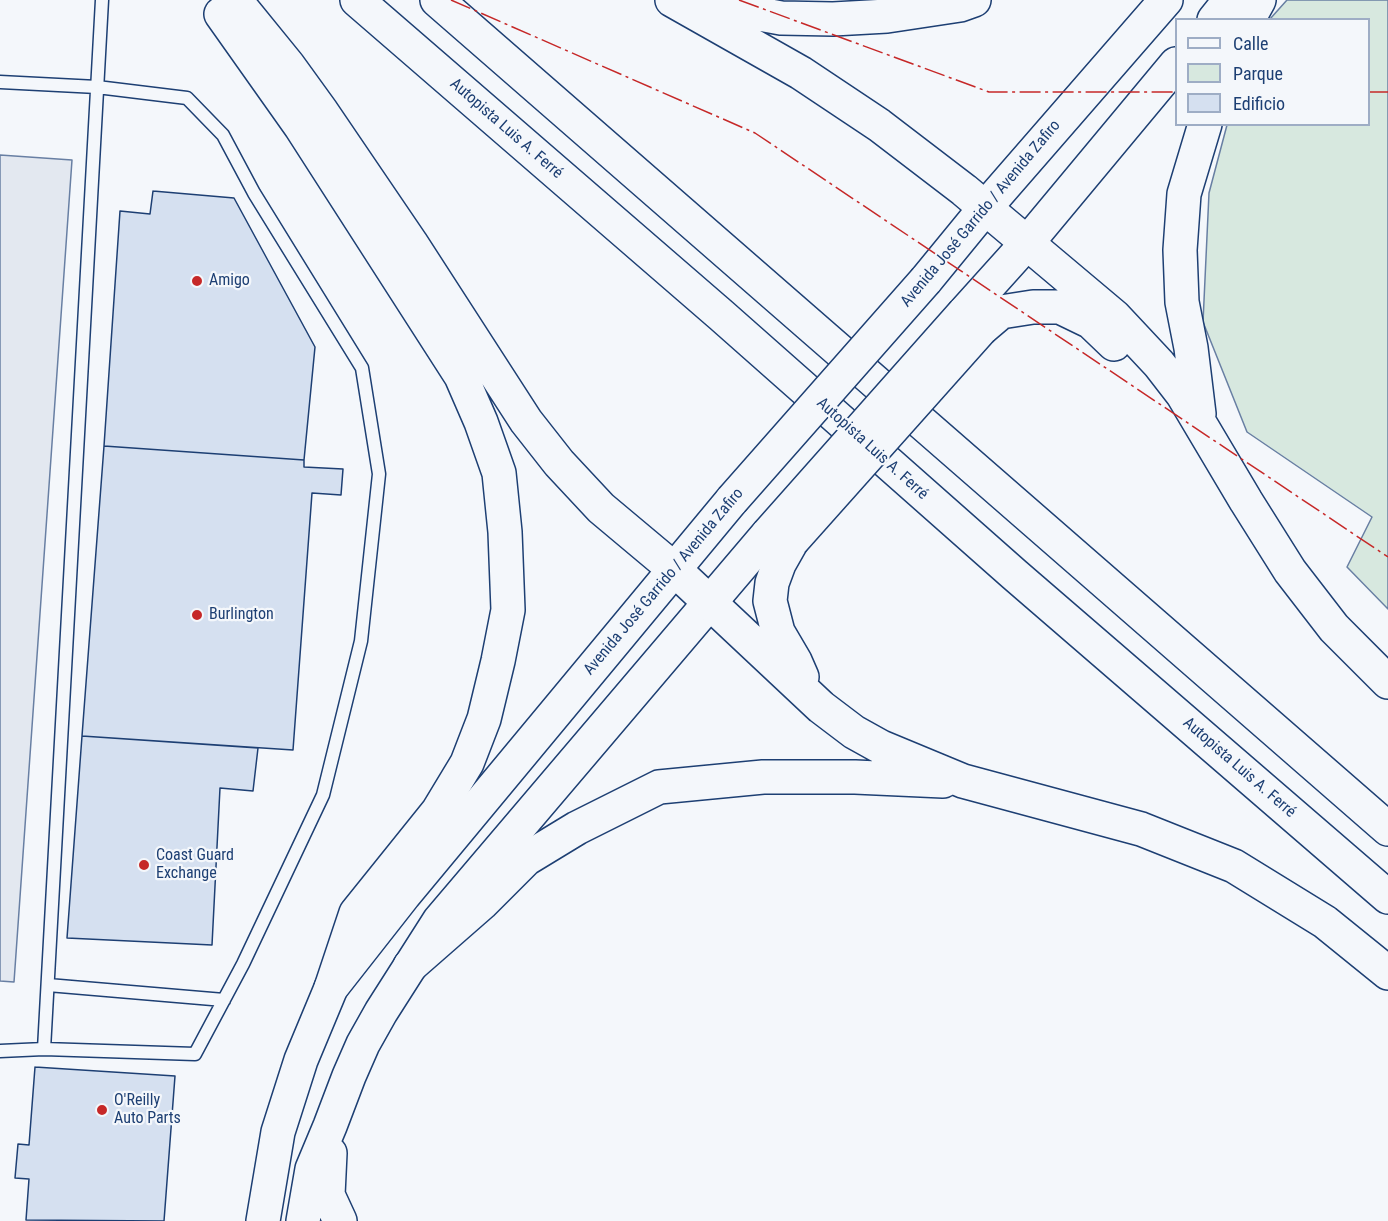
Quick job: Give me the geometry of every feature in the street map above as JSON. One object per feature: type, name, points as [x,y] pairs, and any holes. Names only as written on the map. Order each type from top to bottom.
[{"type":"main road","points":[[211,0],[301,127],[461,376],[481,422],[499,473],[506,532],[508,610],[484,719],[467,763],[438,811],[356,913],[331,988]]},
{"type":"main road","points":[[233,0],[288,65],[322,112],[526,421],[559,463],[601,508],[675,570],[821,707],[854,732],[872,742],[963,782],[1141,829],[1234,866],[1325,922],[1388,973]]},
{"type":"main road","name":"Autopista Luis A. Ferré","points":[[357,0],[722,315],[1014,575],[1388,897]]},
{"type":"main road","points":[[437,0],[1388,829]]},
{"type":"main road","points":[[672,0],[801,73],[879,125],[985,207],[1115,316],[1159,364],[1183,395],[1290,571],[1334,628],[1388,682]]},
{"type":"main road","points":[[692,0],[781,18],[833,19],[887,16],[974,0]]},
{"type":"main road","name":"Avenida José Garrido / Avenida Zafiro","points":[[263,1221],[278,1132],[301,1060],[331,988],[411,886],[732,500],[926,280],[985,207],[1166,0]]},
{"type":"main road","points":[[1216,18],[1230,0]]},
{"type":"main road","points":[[1249,18],[1259,0]]},
{"type":"main road","points":[[303,1221],[312,1169],[363,1044],[440,921],[709,603],[780,538],[973,321],[1027,243],[1175,65]]},
{"type":"main road","points":[[1200,425],[1191,348],[1182,302],[1180,250],[1184,194],[1204,126]]},
{"type":"main road","points":[[973,321],[1001,312],[1033,307],[1060,307],[1091,322],[1200,425]]},
{"type":"main road","points":[[780,538],[779,564],[772,584],[770,601],[778,633],[795,661],[809,696]]},
{"type":"main road","points":[[410,966],[482,903],[526,859],[577,828],[659,787],[763,777],[855,777],[963,782]]},
{"type":"main road","points":[[330,1126],[328,1194],[339,1221]]},
{"type":"main road","points":[[242,1221],[278,1132]]},
{"type":"lane","points":[[44,1049],[102,0]]},
{"type":"lane","points":[[0,82],[96,87],[187,98],[223,135],[254,193],[362,368],[379,474],[360,641],[323,795],[243,964],[195,1054],[44,1049],[0,1051]]},
{"type":"lane","points":[[48,985],[224,1000]]},
{"type":"green space","points":[[1287,0],[1388,0],[1388,609],[1347,567],[1372,517],[1247,432],[1203,322],[1209,193],[1227,126],[1370,126],[1370,18],[1271,18]]},
{"type":"shaded area","points":[[0,155],[72,160],[14,982],[0,981]]},
{"type":"building","name":"Amigo","points":[[153,191],[234,198],[315,347],[304,460],[104,446],[120,211],[150,214]]},
{"type":"building","name":"Burlington","points":[[104,446],[304,460],[304,467],[343,469],[341,495],[312,493],[293,750],[82,736]]},
{"type":"building","name":"Coast Guard Exchange","points":[[82,736],[258,748],[253,791],[220,788],[212,945],[67,938]]},
{"type":"building","name":"O'Reilly Auto Parts","points":[[35,1067],[175,1076],[164,1221],[26,1220],[29,1179],[15,1178],[18,1144],[29,1145]]},
{"type":"power","points":[[451,0],[755,133],[1388,557]]},
{"type":"power","points":[[739,0],[989,92],[1175,92]]},
{"type":"power","points":[[1370,92],[1388,92]]},
{"type":"place","name":"Amigo","points":[[197,281]]},
{"type":"place","name":"Burlington","points":[[197,615]]},
{"type":"place","name":"Coast Guard Exchange","points":[[144,865]]},
{"type":"place","name":"O'Reilly Auto Parts","points":[[102,1110]]}]
